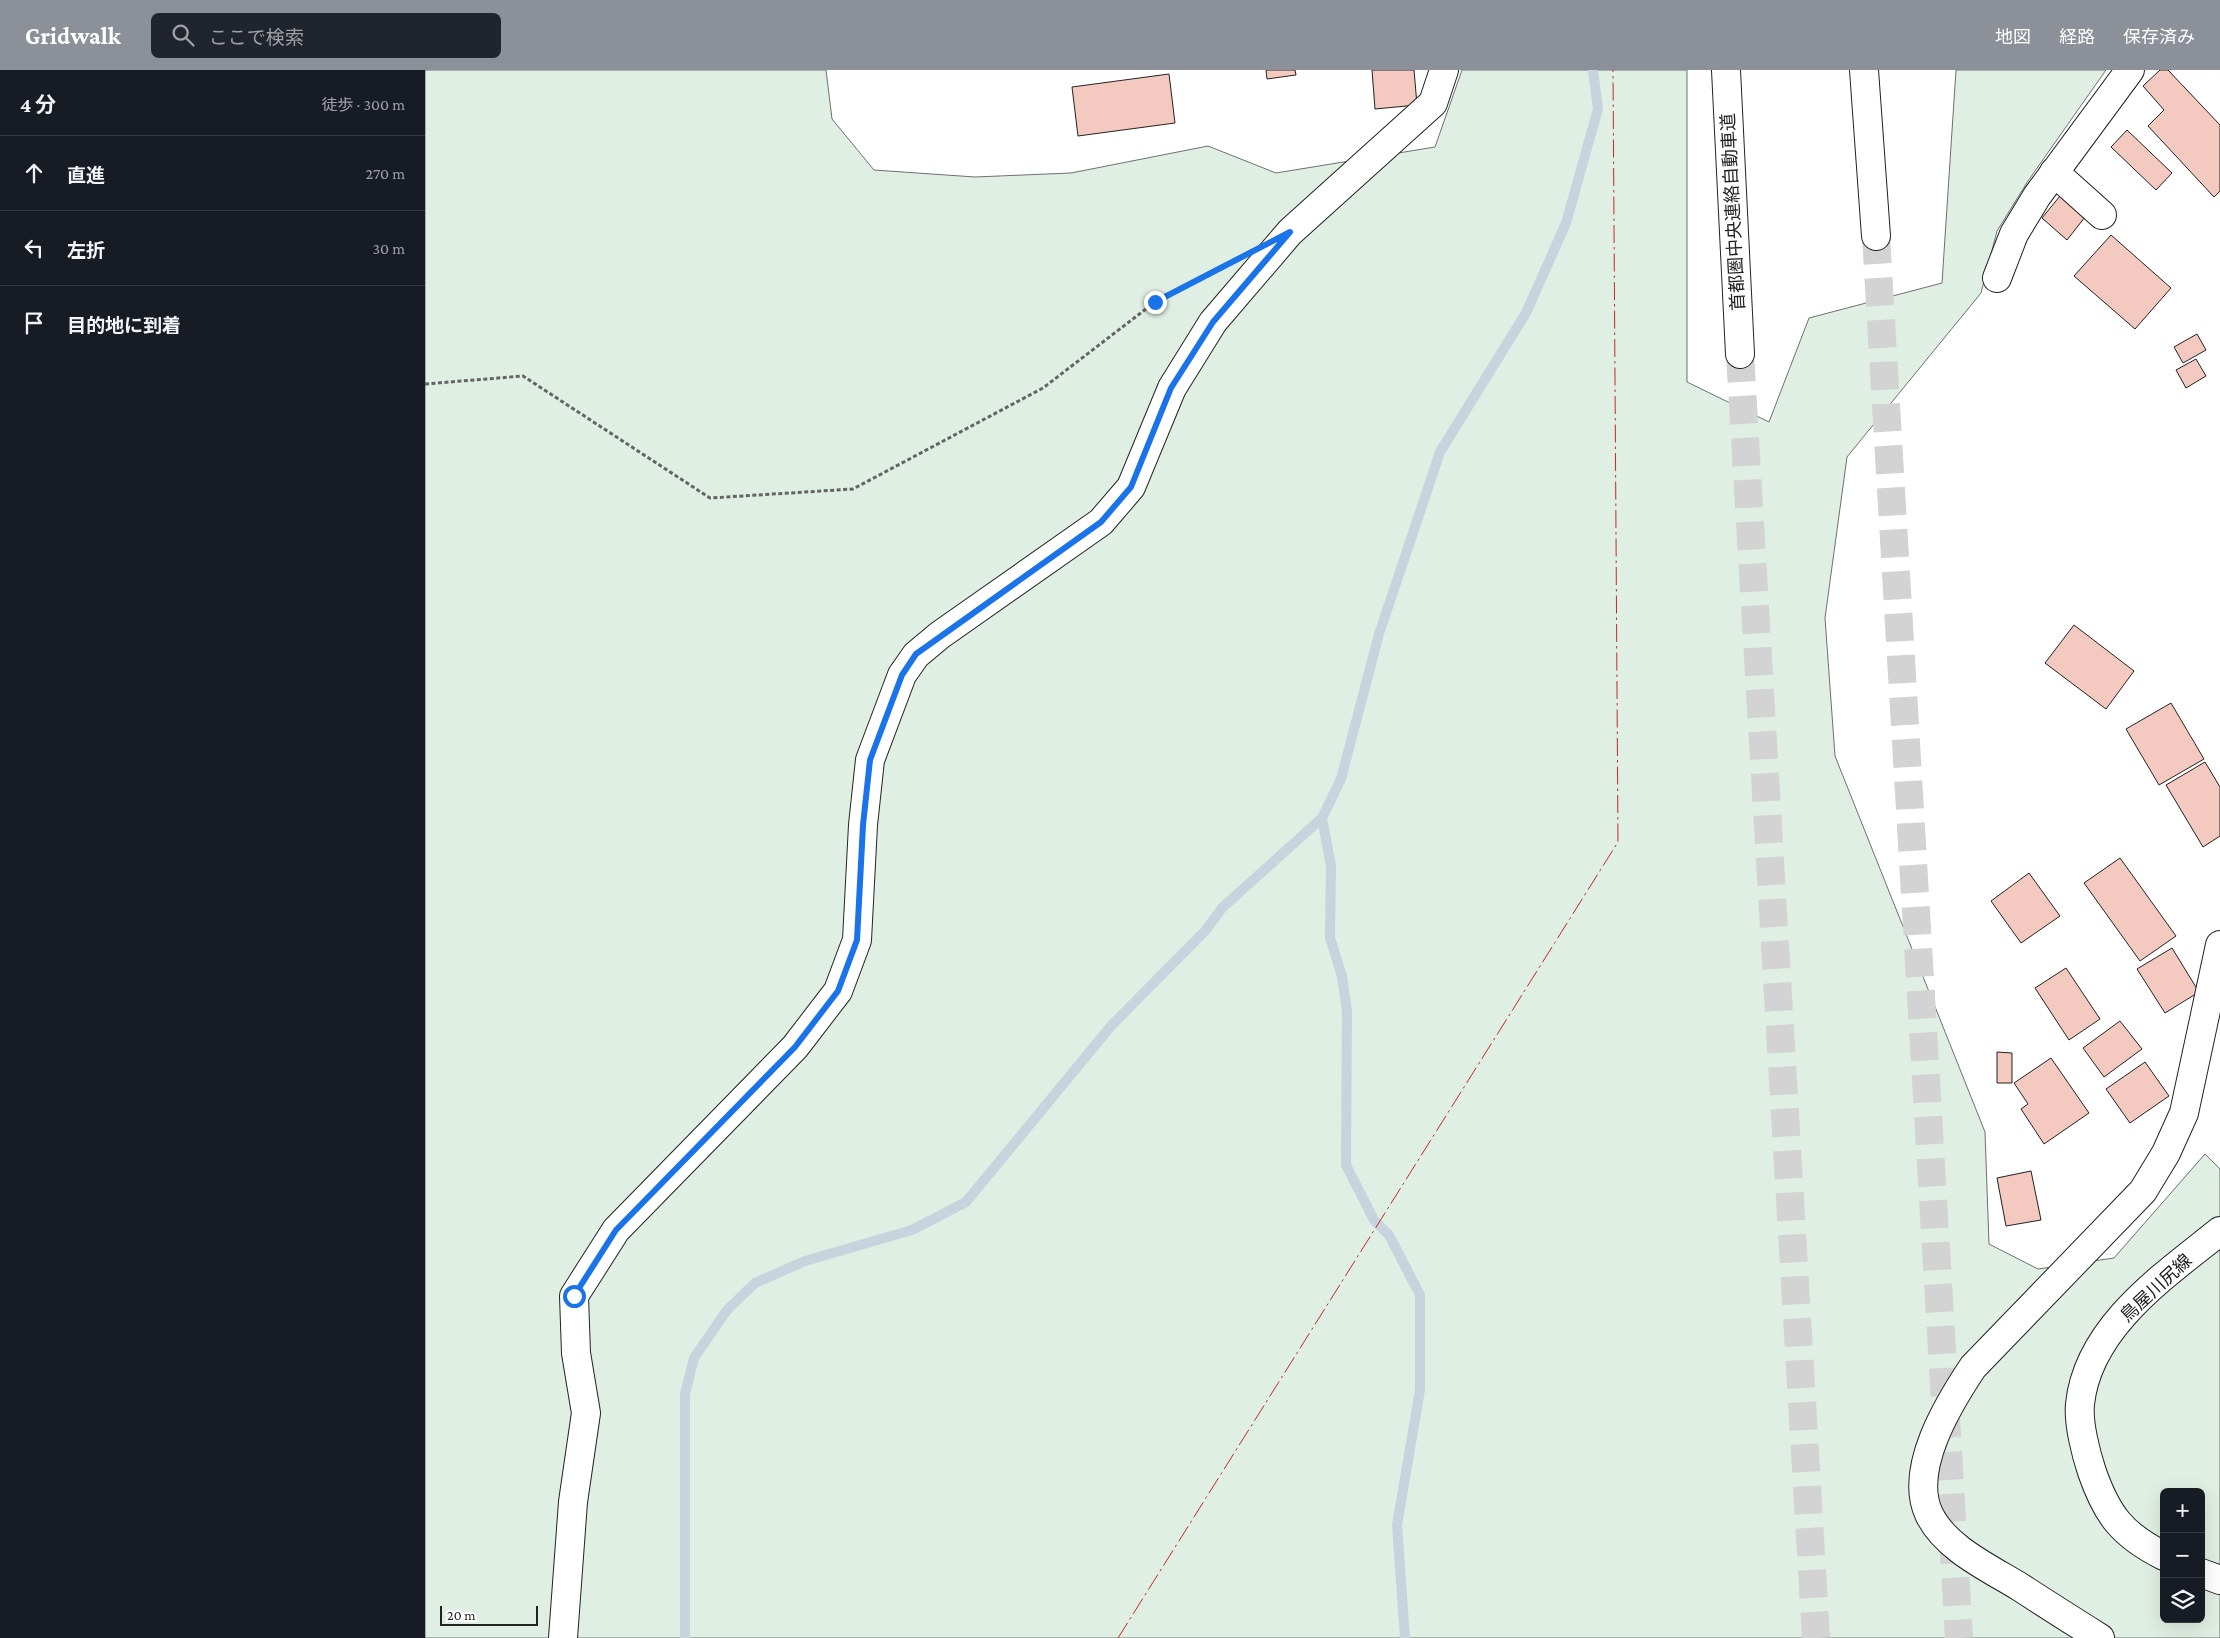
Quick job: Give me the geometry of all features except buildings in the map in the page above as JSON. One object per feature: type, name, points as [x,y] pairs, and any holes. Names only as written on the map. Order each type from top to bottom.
[{"type":"main road","points":[[563,1638],[573,1502],[586,1413],[576,1353],[574,1296],[616,1230],[795,1047],[838,991],[857,940],[863,825],[870,760],[902,675],[916,654],[940,635],[1101,522],[1131,487],[1171,388],[1213,322],[1290,232],[1433,103],[1445,70]]},
{"type":"main road","name":"首都圏中央連絡自動車道","points":[[1725,70],[1740,354]]},
{"type":"main road","points":[[1865,70],[1876,236]]},
{"type":"main road","points":[[1997,278],[2014,234],[2054,172],[2129,70]]},
{"type":"main road","points":[[2054,172],[2102,215]]},
{"type":"main road","points":[[2100,1638],[1961,1549],[1940,1531],[1928,1513],[1924,1488],[1925,1470],[1938,1428],[1951,1401],[1973,1367],[2143,1191],[2166,1153],[2185,1113],[2220,945]]},
{"type":"main road","name":"鳥屋川尻線","points":[[2160,1554],[2137,1540],[2119,1526],[2100,1494],[2085,1446],[2080,1406],[2086,1376],[2098,1350],[2112,1330],[2131,1307],[2175,1267],[2220,1231]]},
{"type":"main road","points":[[2205,1574],[2220,1580]]},
{"type":"path","points":[[425,384],[523,376],[710,498],[853,489],[1043,388],[1155,302],[1223,267]]},
{"type":"green space","points":[[425,70],[826,70],[832,119],[874,170],[975,177],[1071,173],[1208,146],[1276,173],[1435,147],[1462,70],[1687,70],[1687,382],[1769,422],[1809,318],[1942,283],[1956,70],[2106,70],[2028,181],[1997,231],[1981,293],[1847,457],[1825,618],[1835,756],[1985,1132],[1989,1244],[2038,1269],[2114,1258],[2205,1154],[2220,1169],[2220,1638],[425,1638]]},
{"type":"waterway","points":[[685,1638],[685,1394],[694,1358],[727,1310],[755,1283],[805,1261],[912,1230],[966,1202],[1111,1026],[1206,930],[1222,908],[1322,818],[1341,779],[1379,634],[1440,452],[1526,313],[1566,223],[1598,109],[1593,70]]},
{"type":"waterway","points":[[1322,818],[1331,866],[1330,938],[1342,976],[1347,1012],[1346,1165],[1374,1220],[1389,1235],[1420,1295],[1420,1390],[1397,1525],[1405,1638]]},
{"type":"tunnel","points":[[1876,236],[1959,1638]]},
{"type":"tunnel","points":[[1740,354],[1816,1638]]},
{"type":"power","points":[[1118,1638],[1618,842],[1613,70]]},
{"type":"route","points":[[574,1296],[616,1230],[795,1047],[838,991],[857,940],[863,825],[870,760],[902,675],[916,654],[940,635],[1101,522],[1131,487],[1171,388],[1213,322],[1290,232],[1155,302]]}]
